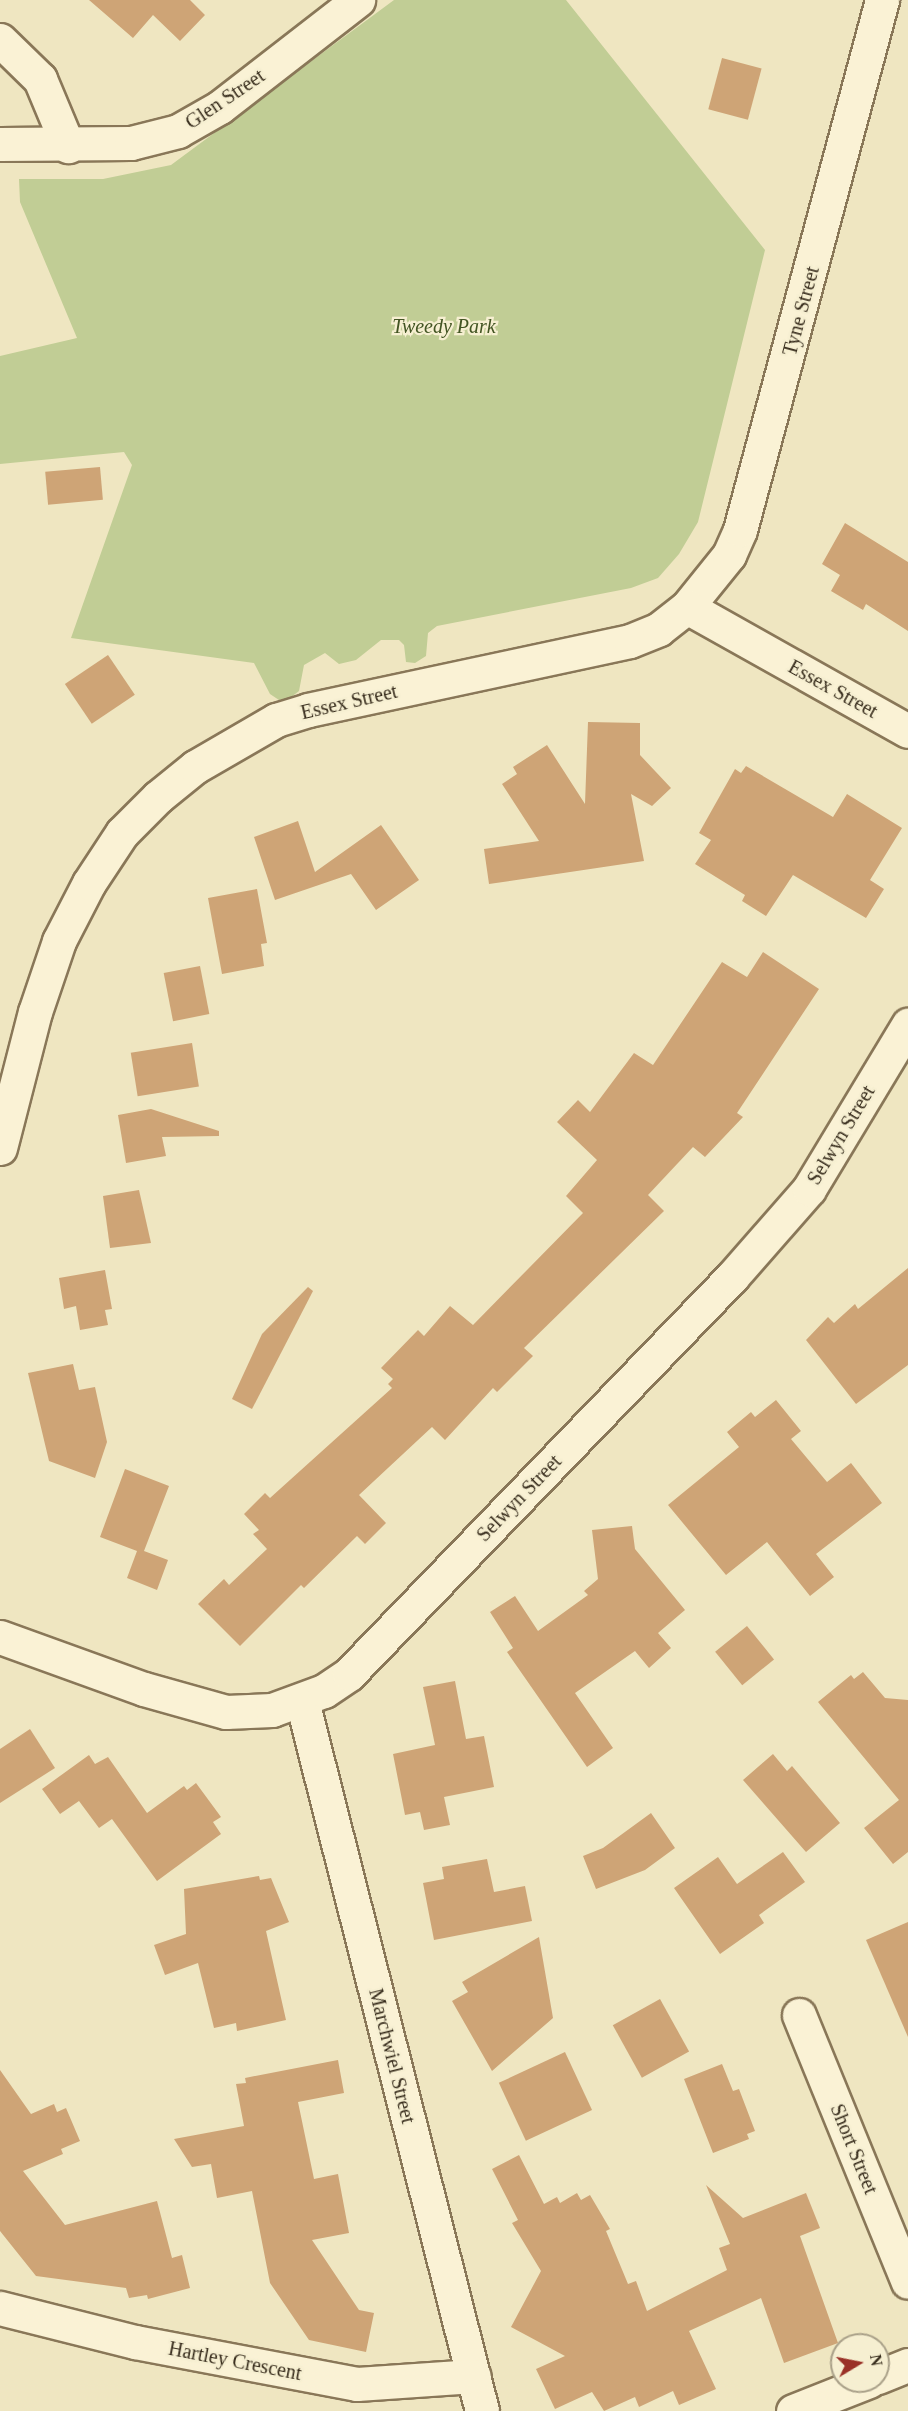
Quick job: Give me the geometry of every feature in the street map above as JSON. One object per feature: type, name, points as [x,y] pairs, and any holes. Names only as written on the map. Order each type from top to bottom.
[{"type":"street","name":"Glen Street","points":[[0,144],[68,146],[132,143],[178,131],[220,107],[358,0]]},
{"type":"street","name":"Tyne Street","points":[[687,607],[729,555],[740,530],[882,0]]},
{"type":"street","points":[[0,40],[40,79],[68,146]]},
{"type":"street","name":"Essex Street","points":[[0,1148],[36,1012],[59,941],[84,893],[122,833],[195,767],[244,735],[308,710],[630,641],[659,629],[687,607],[908,731]]},
{"type":"street","name":"Selwyn Street","points":[[0,1637],[144,1689],[226,1712],[249,1713],[302,1701],[349,1674],[732,1277],[809,1189],[908,1025]]},
{"type":"street","name":"Marchwiel Street","points":[[302,1701],[482,2411]]},
{"type":"street","name":"Short Street","points":[[799,2015],[908,2282]]},
{"type":"street","name":"Hartley Crescent","points":[[0,2308],[135,2342],[357,2384],[474,2376]]},
{"type":"street","points":[[890,2373],[908,2366]]},
{"type":"street","points":[[793,2411],[839,2393]]},
{"type":"green space","name":"Tweedy Park","points":[[394,0],[566,0],[765,250],[698,522],[679,554],[658,578],[631,588],[437,626],[428,633],[426,656],[415,663],[406,662],[404,645],[399,640],[381,640],[356,660],[339,664],[325,653],[304,665],[299,691],[290,698],[279,700],[270,694],[254,663],[71,638],[132,465],[124,452],[0,464],[0,356],[77,338],[20,202],[19,179],[103,179],[171,165]]},
{"type":"building","points":[[89,0],[190,0],[205,15],[180,41],[153,15],[133,38]]},
{"type":"building","points":[[722,58],[762,69],[748,120],[708,109]]},
{"type":"building","points":[[100,467],[103,500],[48,505],[45,472]]},
{"type":"building","points":[[845,523],[908,562],[908,631],[866,604],[863,610],[831,591],[840,575],[822,564]]},
{"type":"building","points":[[108,655],[135,695],[92,724],[65,684]]},
{"type":"building","points":[[588,722],[640,723],[640,755],[671,788],[652,806],[631,794],[644,861],[489,884],[484,849],[539,841],[502,784],[517,774],[513,767],[547,745],[585,804]]},
{"type":"building","points":[[746,766],[833,817],[847,794],[902,828],[870,880],[884,889],[866,918],[793,875],[766,916],[742,901],[745,895],[695,864],[711,840],[699,833],[735,769],[741,773]]},
{"type":"building","points":[[298,821],[315,872],[381,825],[419,880],[376,910],[351,874],[275,900],[254,837]]},
{"type":"building","points":[[257,889],[267,943],[261,944],[264,966],[222,974],[208,898]]},
{"type":"building","points":[[763,952],[819,989],[737,1113],[743,1117],[705,1157],[693,1147],[648,1195],[664,1211],[524,1348],[533,1356],[497,1392],[493,1388],[445,1440],[432,1427],[359,1495],[386,1523],[365,1544],[357,1536],[304,1588],[301,1585],[240,1646],[198,1604],[224,1579],[229,1585],[267,1549],[253,1534],[259,1530],[244,1514],[265,1493],[270,1498],[392,1388],[388,1384],[393,1379],[381,1368],[418,1330],[424,1336],[450,1306],[473,1325],[583,1213],[566,1196],[597,1160],[557,1122],[578,1100],[590,1112],[634,1053],[653,1065],[722,962],[747,977]]},
{"type":"building","points":[[200,966],[209,1014],[173,1021],[164,973]]},
{"type":"building","points":[[192,1043],[199,1086],[138,1096],[131,1053]]},
{"type":"building","points":[[151,1109],[219,1131],[219,1136],[162,1137],[166,1156],[126,1163],[118,1115]]},
{"type":"building","points":[[139,1190],[151,1243],[110,1248],[103,1196]]},
{"type":"building","points":[[908,1268],[908,1365],[856,1404],[806,1340],[828,1317],[834,1323],[855,1304],[858,1309]]},
{"type":"building","points":[[105,1270],[112,1309],[105,1310],[108,1325],[80,1330],[76,1306],[64,1309],[59,1278]]},
{"type":"building","points":[[308,1287],[313,1291],[252,1409],[232,1399],[262,1334]]},
{"type":"building","points":[[73,1364],[79,1390],[95,1387],[107,1442],[95,1478],[49,1461],[28,1373]]},
{"type":"building","points":[[776,1400],[801,1431],[791,1439],[827,1482],[851,1463],[882,1503],[816,1554],[834,1577],[810,1596],[767,1542],[726,1575],[668,1505],[739,1447],[727,1432],[751,1412],[755,1417]]},
{"type":"building","points":[[125,1469],[169,1486],[144,1551],[168,1560],[157,1590],[127,1578],[137,1551],[100,1537]]},
{"type":"building","points":[[632,1526],[635,1549],[685,1610],[658,1633],[671,1648],[649,1668],[635,1651],[575,1693],[613,1748],[587,1767],[507,1652],[513,1648],[490,1612],[515,1596],[538,1631],[588,1595],[584,1591],[598,1579],[592,1530]]},
{"type":"building","points":[[747,1626],[774,1659],[742,1685],[715,1652]]},
{"type":"building","points":[[863,1672],[885,1698],[908,1700],[908,1852],[893,1864],[864,1828],[899,1800],[818,1702],[851,1675],[854,1679]]},
{"type":"building","points":[[455,1681],[466,1739],[484,1736],[494,1787],[444,1797],[450,1825],[424,1830],[420,1812],[405,1815],[393,1754],[435,1745],[423,1687]]},
{"type":"building","points":[[30,1729],[55,1768],[0,1803],[0,1749]]},
{"type":"building","points":[[773,1754],[787,1771],[792,1766],[840,1823],[806,1852],[743,1780]]},
{"type":"building","points":[[89,1755],[95,1764],[108,1757],[147,1813],[184,1786],[187,1790],[196,1783],[221,1817],[213,1822],[221,1834],[157,1881],[112,1819],[99,1828],[79,1801],[60,1814],[42,1789]]},
{"type":"building","points":[[651,1813],[675,1848],[645,1870],[596,1889],[583,1856],[603,1848]]},
{"type":"building","points":[[783,1852],[805,1882],[759,1915],[764,1923],[720,1954],[674,1888],[718,1857],[737,1884]]},
{"type":"building","points":[[487,1859],[494,1892],[525,1886],[532,1921],[434,1940],[423,1883],[444,1879],[442,1867]]},
{"type":"building","points":[[259,1876],[260,1880],[271,1878],[289,1922],[266,1931],[286,2020],[237,2031],[236,2023],[214,2028],[198,1963],[165,1975],[154,1945],[186,1934],[184,1889]]},
{"type":"building","points":[[908,1922],[908,2037],[866,1940]]},
{"type":"building","points":[[539,1937],[553,2018],[492,2071],[452,2001],[468,1992],[462,1982]]},
{"type":"building","points":[[660,1999],[689,2051],[642,2078],[613,2025]]},
{"type":"building","points":[[565,2052],[592,2110],[526,2141],[499,2083]]},
{"type":"building","points":[[338,2060],[344,2093],[298,2102],[314,2179],[338,2174],[349,2233],[312,2240],[359,2310],[374,2313],[366,2352],[309,2340],[270,2283],[252,2191],[217,2198],[211,2164],[192,2167],[174,2139],[244,2126],[236,2084],[246,2083],[245,2078]]},
{"type":"building","points":[[722,2064],[733,2091],[739,2089],[755,2131],[747,2134],[749,2139],[713,2153],[684,2079]]},
{"type":"building","points":[[0,2070],[31,2114],[54,2104],[57,2112],[66,2108],[80,2141],[61,2149],[63,2154],[23,2171],[65,2225],[157,2201],[172,2258],[182,2255],[190,2288],[148,2299],[147,2295],[129,2298],[126,2288],[36,2276],[0,2231]]},
{"type":"building","points":[[519,2155],[544,2204],[557,2197],[560,2203],[577,2193],[581,2200],[590,2195],[610,2229],[606,2231],[628,2284],[636,2281],[647,2311],[727,2270],[719,2248],[730,2244],[706,2185],[743,2218],[806,2193],[820,2228],[800,2236],[834,2333],[830,2333],[830,2346],[784,2363],[761,2298],[689,2331],[716,2389],[679,2405],[673,2391],[639,2407],[635,2397],[604,2411],[592,2392],[555,2409],[536,2369],[565,2356],[511,2327],[541,2271],[512,2223],[518,2220],[492,2169]]}]
